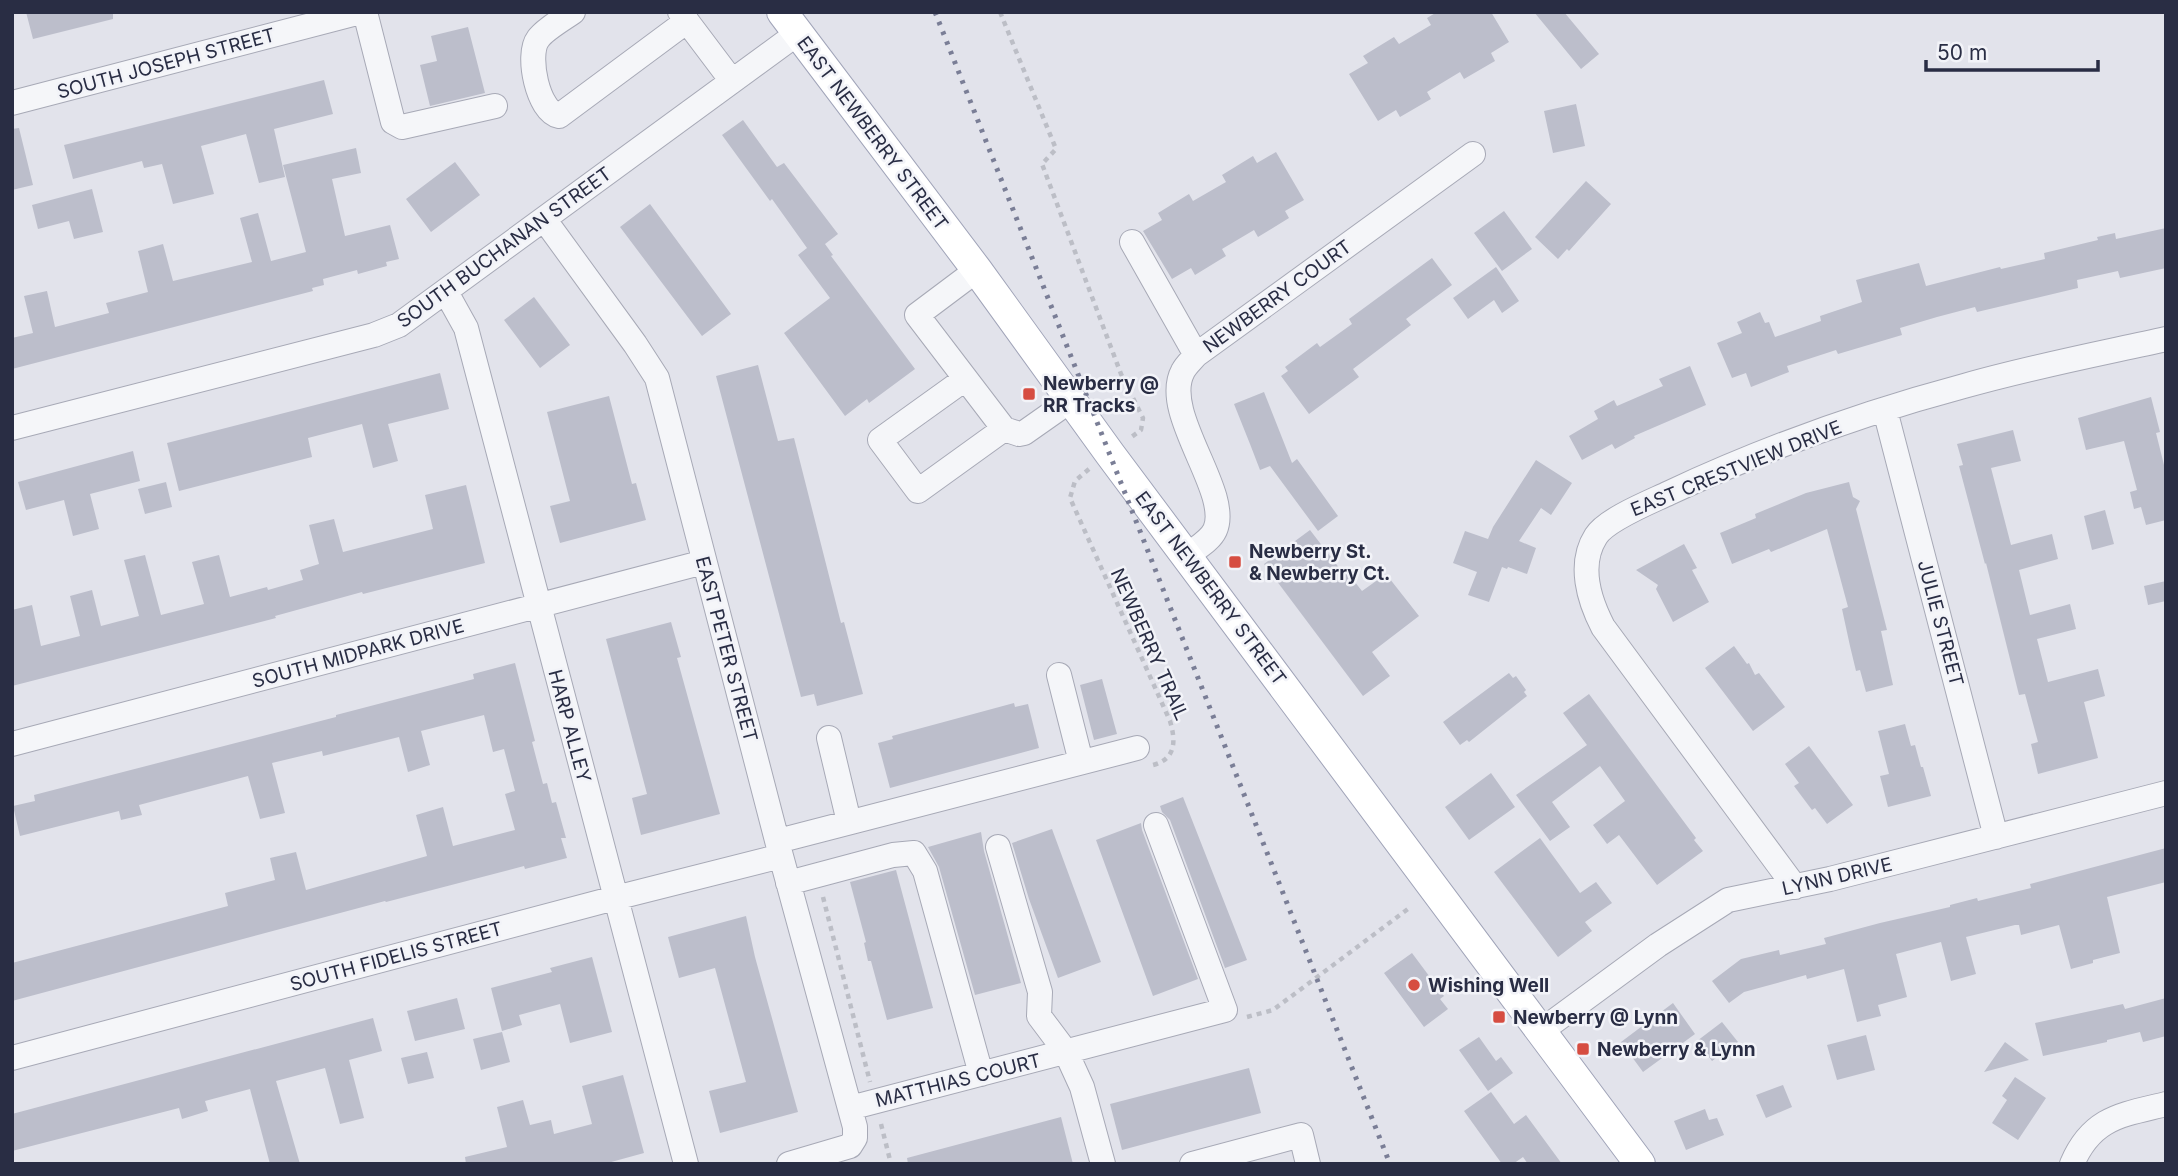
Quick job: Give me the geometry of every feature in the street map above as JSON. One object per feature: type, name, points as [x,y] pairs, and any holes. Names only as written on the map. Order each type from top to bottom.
[{"type":"main road","name":"EAST NEWBERRY STREET","points":[[790,23],[977,270],[1110,454],[1640,1164]]},
{"type":"street","name":"SOUTH JOSEPH STREET","points":[[12,103],[363,12]]},
{"type":"street","points":[[363,12],[393,122],[402,127],[495,106]]},
{"type":"street","points":[[573,12],[538,38],[534,48],[535,78],[549,111],[554,115],[559,116],[683,16],[732,81]]},
{"type":"street","name":"SOUTH BUCHANAN STREET","points":[[12,428],[374,335],[399,325],[732,81],[790,23]]},
{"type":"street","name":"NEWBERRY COURT","points":[[1187,555],[1211,536],[1219,519],[1214,496],[1183,417],[1178,390],[1182,372],[1196,355],[1473,154]]},
{"type":"street","name":"EAST PETER STREET","points":[[544,219],[657,378],[788,883],[855,1127],[855,1138],[850,1146],[789,1164]]},
{"type":"street","points":[[1132,243],[1196,355]]},
{"type":"street","points":[[977,270],[916,315],[1004,429],[1024,433],[1071,400]]},
{"type":"street","name":"HARP ALLEY","points":[[446,292],[466,328],[686,1164]]},
{"type":"street","name":"EAST CRESTVIEW DRIVE","points":[[1795,887],[1603,627],[1588,592],[1588,558],[1597,535],[1623,514],[1713,473],[1814,434],[1962,386],[2050,363],[2166,340]]},
{"type":"street","points":[[965,379],[880,439],[918,491],[1004,429]]},
{"type":"street","name":"JULIE STREET","points":[[1885,410],[1996,837]]},
{"type":"street","name":"SOUTH MIDPARK DRIVE","points":[[12,744],[704,562]]},
{"type":"street","points":[[1059,675],[1082,762]]},
{"type":"street","points":[[829,738],[849,822]]},
{"type":"street","name":"SOUTH FIDELIS STREET","points":[[12,1058],[615,898],[779,848],[849,822],[1082,762],[1144,757]]},
{"type":"street","name":"LYNN DRIVE","points":[[1541,1031],[1658,945],[1728,900],[1795,887],[2166,793]]},
{"type":"street","name":"MATTHIAS COURT","points":[[850,1108],[1225,1010],[1156,825]]},
{"type":"street","points":[[998,847],[1040,992],[1039,1016],[1066,1052],[1082,1087],[1103,1164]]},
{"type":"street","points":[[788,883],[893,855],[914,853],[925,871],[981,1074]]},
{"type":"street","points":[[2072,1164],[2079,1148],[2104,1122],[2166,1104]]},
{"type":"street","points":[[1192,1164],[1301,1135],[1308,1164]]},
{"type":"path","name":"NEWBERRY TRAIL","points":[[1000,12],[1056,149],[1042,164],[1121,374],[1143,418],[1141,430],[1079,476],[1071,490],[1070,498],[1170,721],[1175,744],[1172,753],[1159,764],[1144,757]]},
{"type":"path","points":[[818,874],[891,1164]]},
{"type":"path","points":[[1246,1017],[1273,1010],[1408,909]]},
{"type":"building","points":[[26,12],[113,12],[113,19],[33,39]]},
{"type":"building","points":[[1437,12],[1491,12],[1509,42],[1491,53],[1495,61],[1464,79],[1460,72],[1427,92],[1431,99],[1400,117],[1396,110],[1378,121],[1349,74],[1368,63],[1363,56],[1394,37],[1399,44],[1431,25],[1427,18]]},
{"type":"building","points":[[1534,12],[1564,12],[1599,54],[1581,69]]},
{"type":"building","points":[[468,27],[485,93],[430,106],[420,65],[437,61],[431,36]]},
{"type":"building","points":[[324,80],[333,114],[274,129],[285,177],[259,183],[246,134],[201,146],[214,194],[173,204],[162,164],[144,168],[142,161],[73,179],[64,145]]},
{"type":"building","points":[[1576,104],[1585,146],[1553,153],[1544,111]]},
{"type":"building","points":[[743,120],[777,167],[784,163],[838,234],[825,244],[833,255],[831,256],[915,369],[869,403],[867,399],[845,416],[784,333],[830,298],[798,255],[807,248],[722,135]]},
{"type":"building","points":[[19,128],[33,185],[12,190],[12,129]]},
{"type":"building","points":[[356,148],[361,173],[332,179],[345,236],[390,225],[399,259],[386,262],[387,266],[358,274],[357,270],[323,279],[324,285],[312,288],[313,291],[12,369],[12,338],[33,333],[24,296],[47,291],[55,327],[109,313],[106,303],[148,292],[138,251],[163,244],[173,281],[252,262],[240,218],[258,213],[271,261],[306,252],[283,165]]},
{"type":"building","points":[[1276,152],[1304,200],[1285,211],[1289,218],[1258,237],[1254,230],[1222,249],[1226,256],[1195,275],[1191,268],[1172,279],[1143,231],[1162,220],[1158,213],[1189,194],[1193,201],[1226,182],[1222,175],[1253,156],[1257,163]]},
{"type":"building","points":[[455,162],[480,195],[431,232],[406,199]]},
{"type":"building","points":[[1586,181],[1611,204],[1569,251],[1567,249],[1558,259],[1535,237]]},
{"type":"building","points":[[92,189],[103,232],[74,239],[69,221],[38,229],[32,205]]},
{"type":"building","points":[[650,204],[731,314],[702,336],[620,227]]},
{"type":"building","points":[[1504,211],[1532,249],[1502,271],[1474,233]]},
{"type":"building","points":[[2166,228],[2166,268],[2120,278],[2118,271],[2077,280],[2078,288],[1977,312],[1975,307],[1937,317],[1900,328],[1902,335],[1838,354],[1836,350],[1787,366],[1789,372],[1751,387],[1746,373],[1732,378],[1717,343],[1742,333],[1737,322],[1760,312],[1765,323],[1769,322],[1775,337],[1821,321],[1820,316],[1862,302],[1856,280],[1919,263],[1926,286],[2000,267],[2001,269],[2045,259],[2044,253],[2098,240],[2097,237],[2115,233],[2116,239]]},
{"type":"building","points":[[1432,258],[1452,285],[1406,319],[1411,325],[1353,369],[1359,377],[1309,414],[1281,376],[1288,371],[1285,367],[1317,343],[1320,347],[1352,324],[1349,319]]},
{"type":"building","points":[[1496,267],[1519,301],[1502,313],[1494,300],[1468,319],[1453,298]]},
{"type":"building","points":[[534,297],[570,345],[540,368],[504,320]]},
{"type":"building","points":[[758,365],[778,441],[794,438],[841,623],[844,622],[863,694],[817,706],[814,694],[801,697],[716,376]]},
{"type":"building","points":[[1690,366],[1706,405],[1634,436],[1635,438],[1615,449],[1612,444],[1582,460],[1569,436],[1598,419],[1594,411],[1614,400],[1617,406],[1663,386],[1659,379]]},
{"type":"building","points":[[440,373],[449,409],[388,424],[398,461],[373,468],[362,424],[308,438],[312,457],[179,491],[167,443]]},
{"type":"building","points":[[1264,392],[1292,463],[1297,459],[1338,516],[1318,531],[1270,466],[1260,470],[1234,404]]},
{"type":"building","points":[[609,396],[632,484],[636,483],[646,520],[560,543],[550,506],[570,501],[547,412]]},
{"type":"building","points":[[2151,397],[2166,473],[2166,520],[2146,525],[2141,507],[2134,509],[2130,492],[2137,490],[2124,441],[2086,450],[2078,418]]},
{"type":"building","points":[[2013,430],[2021,461],[1991,468],[2011,545],[2052,534],[2058,559],[2019,570],[2030,615],[2070,604],[2076,629],[2037,639],[2048,682],[2098,669],[2105,696],[2084,702],[2098,758],[2038,774],[2031,744],[2038,742],[2025,694],[2019,695],[1959,466],[1963,465],[1957,444]]},
{"type":"building","points":[[133,451],[140,481],[90,494],[99,529],[73,536],[64,500],[26,510],[18,482]]},
{"type":"building","points":[[1536,460],[1572,483],[1551,515],[1541,508],[1519,541],[1536,548],[1527,574],[1502,567],[1489,602],[1468,595],[1477,572],[1453,563],[1465,531],[1488,539]]},
{"type":"building","points":[[166,482],[172,507],[145,514],[138,489]]},
{"type":"building","points":[[1849,482],[1853,497],[1860,501],[1856,509],[1887,630],[1881,631],[1893,685],[1866,692],[1860,670],[1856,671],[1850,646],[1842,609],[1848,607],[1827,529],[1771,552],[1769,549],[1732,564],[1720,533],[1756,518],[1755,514],[1806,493]]},
{"type":"building","points":[[466,485],[485,563],[363,594],[362,592],[275,616],[276,618],[12,686],[12,610],[32,605],[41,646],[80,636],[70,596],[92,590],[101,626],[139,616],[124,560],[145,555],[161,615],[204,604],[192,562],[219,555],[230,597],[267,587],[268,590],[303,580],[300,570],[319,564],[309,525],[334,519],[343,552],[433,529],[425,495]]},
{"type":"building","points":[[2105,510],[2114,544],[2092,550],[2084,516]]},
{"type":"building","points":[[1310,530],[1340,569],[1343,567],[1362,591],[1386,574],[1419,616],[1372,652],[1390,676],[1363,696],[1264,564]]},
{"type":"building","points":[[1684,544],[1697,568],[1692,570],[1709,602],[1673,622],[1656,589],[1658,585],[1636,570]]},
{"type":"building","points":[[2166,581],[2166,601],[2148,605],[2144,586]]},
{"type":"building","points":[[671,622],[681,657],[677,658],[720,814],[641,835],[632,798],[647,794],[606,639]]},
{"type":"building","points":[[1734,646],[1747,664],[1749,663],[1755,675],[1759,673],[1785,707],[1753,731],[1705,668]]},
{"type":"building","points":[[515,663],[543,784],[547,783],[552,803],[556,802],[566,838],[561,838],[567,858],[525,869],[524,866],[385,901],[12,1001],[12,963],[228,906],[225,893],[275,880],[270,858],[296,852],[306,890],[427,856],[416,815],[443,807],[453,846],[515,830],[505,794],[515,791],[504,749],[493,752],[484,715],[421,731],[430,765],[408,772],[399,737],[323,756],[322,751],[272,763],[285,813],[260,819],[248,776],[139,805],[142,815],[121,820],[119,811],[20,836],[13,806],[35,801],[34,795],[336,717],[474,679],[473,674]]},
{"type":"building","points":[[1509,673],[1513,678],[1516,676],[1527,696],[1469,742],[1467,740],[1460,745],[1443,722]]},
{"type":"building","points":[[1102,679],[1117,734],[1094,740],[1080,685]]},
{"type":"building","points":[[1589,694],[1703,851],[1657,885],[1619,835],[1607,844],[1593,825],[1625,801],[1600,766],[1552,802],[1570,827],[1550,841],[1516,795],[1587,745],[1563,713]]},
{"type":"building","points":[[1014,703],[1015,707],[1028,704],[1039,748],[890,788],[878,743],[893,739],[892,736]]},
{"type":"building","points":[[1905,724],[1911,746],[1915,745],[1923,767],[1931,796],[1888,807],[1880,776],[1889,774],[1878,731]]},
{"type":"building","points":[[1809,746],[1853,805],[1827,824],[1815,808],[1812,810],[1794,786],[1799,783],[1785,764]]},
{"type":"building","points":[[1491,773],[1515,807],[1469,840],[1445,807]]},
{"type":"building","points":[[1183,797],[1247,960],[1225,968],[1170,820],[1160,806]]},
{"type":"building","points":[[1141,823],[1198,979],[1153,996],[1096,840]]},
{"type":"building","points":[[1052,829],[1101,962],[1058,978],[1012,843]]},
{"type":"building","points":[[981,832],[1021,983],[975,995],[939,867],[928,847]]},
{"type":"building","points":[[1540,838],[1580,893],[1596,882],[1612,903],[1585,922],[1592,931],[1558,957],[1494,872]]},
{"type":"building","points":[[2166,848],[2166,882],[2107,897],[2120,953],[2093,960],[2093,963],[2071,969],[2059,925],[2021,935],[2019,925],[2015,925],[1966,937],[1976,974],[1951,981],[1941,942],[1896,954],[1907,997],[1878,1005],[1881,1016],[1857,1022],[1844,969],[1807,979],[1806,975],[1744,992],[1729,1003],[1712,981],[1741,959],[1779,950],[1780,955],[1826,944],[1824,938],[1977,898],[1978,901],[2031,888],[2030,884]]},
{"type":"building","points":[[896,870],[933,1008],[887,1020],[871,961],[868,961],[866,942],[850,882]]},
{"type":"building","points":[[746,916],[798,1112],[720,1133],[709,1091],[746,1082],[715,968],[679,978],[668,937]]},
{"type":"building","name":"Wishing Well","points":[[1412,953],[1444,996],[1440,999],[1448,1009],[1424,1027],[1384,973]]},
{"type":"building","points":[[592,957],[612,1032],[570,1043],[560,1004],[519,1015],[522,1025],[502,1031],[491,988],[552,972],[550,968]]},
{"type":"building","points":[[457,998],[465,1029],[415,1041],[407,1011]]},
{"type":"building","points":[[2166,998],[2166,1036],[2143,1042],[2140,1032],[2043,1056],[2035,1023],[2123,1004],[2125,1009]]},
{"type":"building","points":[[1673,1003],[1695,1034],[1643,1072],[1621,1042]]},
{"type":"building","points":[[373,1018],[382,1051],[349,1060],[364,1118],[340,1124],[325,1068],[276,1081],[300,1164],[270,1164],[250,1089],[205,1101],[208,1111],[182,1119],[179,1108],[12,1151],[12,1114]]},
{"type":"building","points":[[1722,1022],[1738,1042],[1712,1061],[1697,1041]]},
{"type":"building","points":[[502,1032],[510,1062],[481,1070],[473,1039]]},
{"type":"building","points":[[1866,1035],[1875,1070],[1837,1080],[1827,1045]]},
{"type":"building","points":[[1479,1037],[1496,1061],[1501,1057],[1513,1073],[1488,1091],[1459,1050]]},
{"type":"building","points":[[2005,1042],[2029,1060],[1984,1072]]},
{"type":"building","points":[[427,1052],[434,1078],[408,1084],[401,1058]]},
{"type":"building","points":[[1249,1068],[1261,1113],[1122,1150],[1110,1104]]},
{"type":"building","points":[[623,1075],[644,1153],[604,1164],[466,1164],[465,1157],[507,1147],[497,1107],[523,1100],[530,1125],[551,1120],[554,1134],[592,1124],[582,1086]]},
{"type":"building","points":[[2015,1077],[2046,1098],[2018,1140],[1992,1123],[2007,1100],[2002,1096]]},
{"type":"building","points":[[1783,1085],[1792,1107],[1766,1118],[1756,1095]]},
{"type":"building","points":[[1491,1092],[1514,1124],[1526,1115],[1562,1164],[1528,1164],[1523,1157],[1513,1164],[1502,1164],[1464,1111]]},
{"type":"building","points":[[1705,1109],[1709,1120],[1717,1118],[1724,1135],[1686,1150],[1674,1121]]},
{"type":"building","points":[[1061,1117],[1073,1164],[908,1164],[907,1158]]},
{"type":"railway","points":[[935,12],[1390,1164]]},
{"type":"place","name":"Newberry @ RR Tracks","points":[[1029,394]]},
{"type":"place","name":"Newberry St. & Newberry Ct.","points":[[1235,562]]},
{"type":"place","name":"Wishing Well","points":[[1414,985]]},
{"type":"place","name":"Newberry @ Lynn","points":[[1499,1017]]},
{"type":"place","name":"Newberry & Lynn","points":[[1583,1049]]}]
